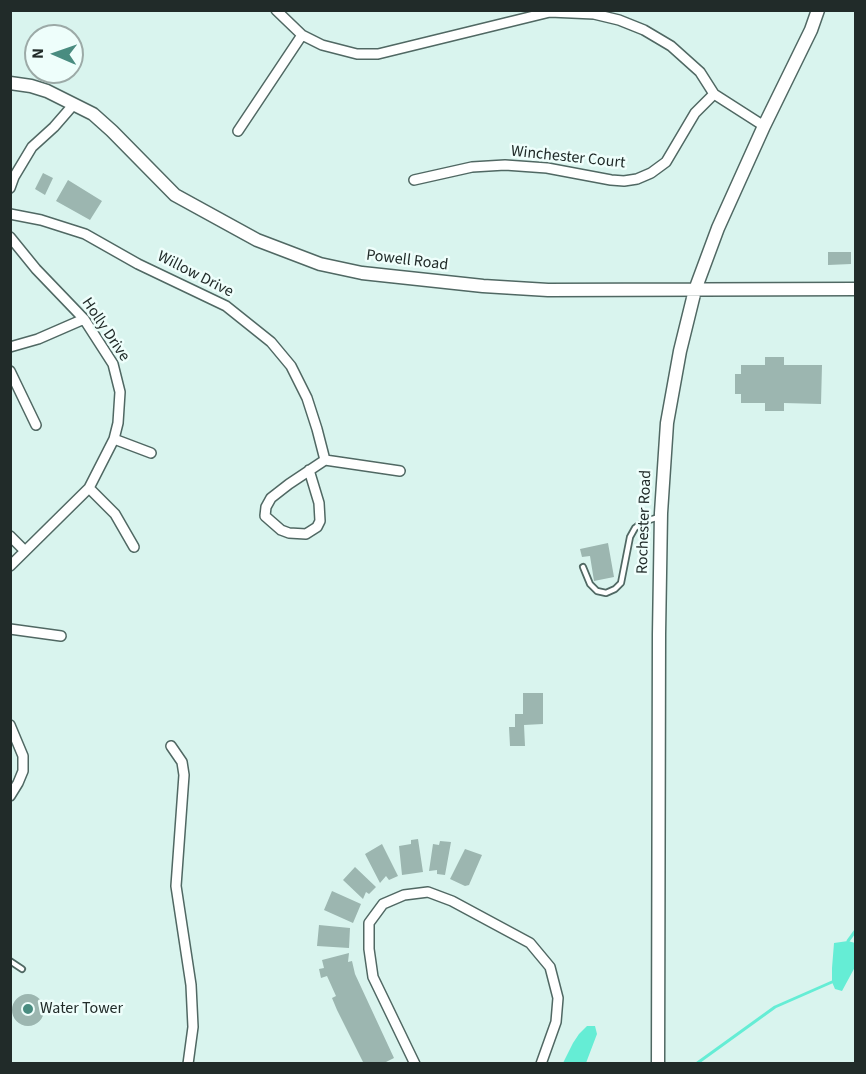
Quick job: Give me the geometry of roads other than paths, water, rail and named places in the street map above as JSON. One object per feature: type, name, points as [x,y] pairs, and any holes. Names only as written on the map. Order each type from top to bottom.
[{"type":"street","points":[[276,10],[302,35],[322,45],[357,54],[378,54],[550,12],[594,14],[636,27],[671,46],[700,72],[714,94],[764,126]]},
{"type":"street","name":"Rochester Road","points":[[658,1064],[662,516],[667,423],[680,351],[695,290],[718,228],[811,30],[818,10]]},
{"type":"street","points":[[238,131],[302,35]]},
{"type":"street","name":"Powell Road","points":[[10,83],[31,86],[93,114],[175,195],[257,240],[320,264],[362,273],[483,286],[548,290],[855,289]]},
{"type":"street","name":"Winchester Court","points":[[414,180],[472,167],[505,165],[547,168],[611,180],[637,179],[666,162],[695,113],[714,94]]},
{"type":"street","points":[[10,188],[32,147],[54,128],[74,104]]},
{"type":"street","name":"Willow Drive","points":[[10,214],[41,220],[85,234],[138,264],[226,306],[271,342],[291,366],[307,398],[325,460]]},
{"type":"street","name":"Holly Drive","points":[[10,237],[36,269],[84,320],[113,364],[120,392],[118,423],[114,439],[89,488],[10,566]]},
{"type":"street","points":[[10,346],[38,339],[84,320]]},
{"type":"street","points":[[10,371],[36,425]]},
{"type":"street","points":[[114,439],[151,453]]},
{"type":"street","points":[[309,470],[320,503],[320,521],[317,527],[306,534],[280,530],[265,516],[266,507],[279,491],[309,470],[325,460],[400,471]]},
{"type":"street","points":[[89,488],[115,514],[134,546]]},
{"type":"street","points":[[10,536],[24,551]]},
{"type":"street","points":[[10,629],[61,636]]},
{"type":"street","points":[[10,725],[14,743],[23,756],[23,771],[10,795]]},
{"type":"street","points":[[171,746],[182,762],[184,775],[176,886],[191,985],[193,1027],[188,1064]]},
{"type":"street","points":[[415,1064],[374,977],[369,949],[369,923],[383,904],[404,894],[428,892],[452,901],[530,942],[550,967],[558,998],[556,1022],[541,1064]]},
{"type":"lane","points":[[583,567],[590,584],[597,591],[606,593],[615,589],[621,583],[630,537],[635,528],[644,522],[662,516]]},
{"type":"lane","points":[[10,960],[22,969]]},
{"type":"waterway","points":[[848,941],[856,930]]},
{"type":"waterway","points":[[696,1064],[775,1007],[832,982]]},
{"type":"place","name":"Water Tower","points":[[28,1009]]}]
